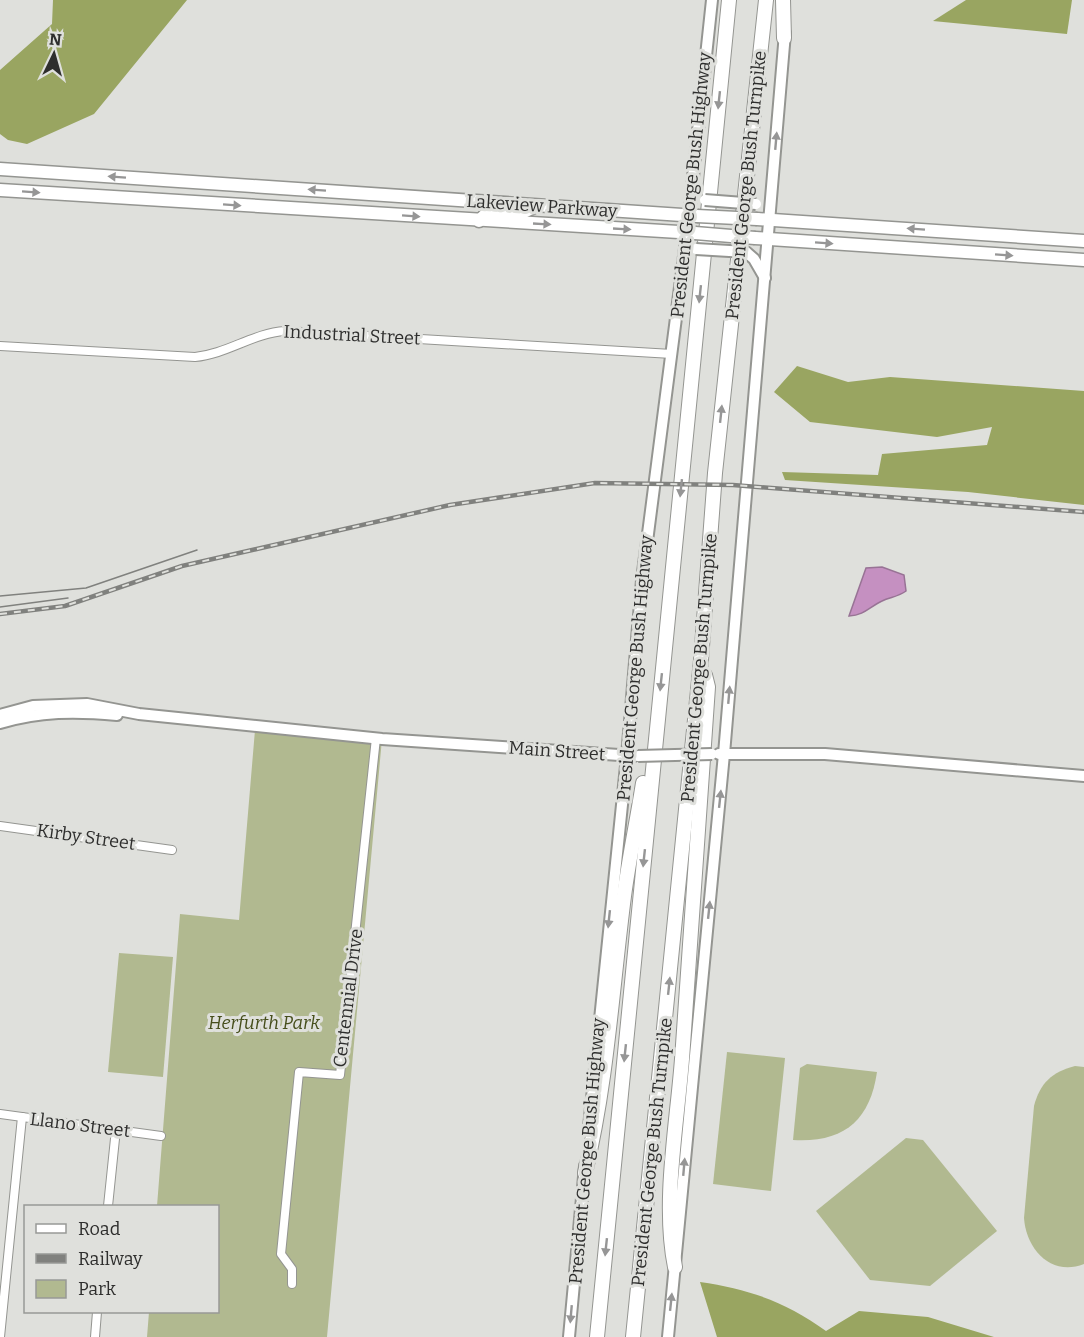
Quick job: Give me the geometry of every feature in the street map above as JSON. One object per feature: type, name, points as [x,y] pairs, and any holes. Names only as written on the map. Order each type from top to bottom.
[{"type":"highway","name":"President George Bush Turnpike","points":[[597,1337],[729,0]]},
{"type":"highway","name":"President George Bush Turnpike","points":[[633,1337],[701,660],[715,472],[766,0]]},
{"type":"highway","points":[[783,0],[784,38]]},
{"type":"highway","points":[[675,1267],[670,1241],[673,1175],[708,687],[701,660]]},
{"type":"highway","points":[[585,1173],[595,1131],[605,1067],[624,896],[644,778],[654,758]]},
{"type":"main road","name":"President George Bush Highway","points":[[569,1337],[585,1173],[633,756],[642,580],[684,257],[691,233],[694,170],[712,0]]},
{"type":"main road","points":[[668,1337],[724,754],[765,278],[768,239],[763,219],[773,180],[784,38],[790,0]]},
{"type":"main road","name":"Lakeview Parkway","points":[[0,169],[1084,241]]},
{"type":"main road","points":[[694,170],[696,191],[705,200],[756,204],[764,199],[773,180]]},
{"type":"main road","points":[[174,201],[175,180]]},
{"type":"main road","name":"Lakeview Parkway","points":[[0,190],[1084,260]]},
{"type":"main road","points":[[374,214],[376,195]]},
{"type":"main road","points":[[479,221],[488,212],[520,214],[536,206]]},
{"type":"main road","points":[[945,251],[946,231]]},
{"type":"main road","points":[[684,257],[696,249],[746,252],[754,259],[765,278]]},
{"type":"main road","name":"Main Street","points":[[0,715],[33,705],[59,703],[100,706],[138,714],[376,738],[633,756],[779,752],[835,754],[1084,776]]},
{"type":"main road","name":"Main Street","points":[[0,723],[28,715],[66,711],[125,716],[138,714]]},
{"type":"street","name":"Industrial Street","points":[[0,346],[195,357],[221,352],[260,334],[285,331],[672,354]]},
{"type":"street","name":"Centennial Drive","points":[[292,1284],[292,1269],[282,1254],[299,1072],[340,1075],[376,738]]},
{"type":"street","name":"Kirby Street","points":[[0,826],[172,850]]},
{"type":"street","name":"Llano Street","points":[[0,1114],[160,1136]]},
{"type":"street","points":[[0,1337],[22,1117]]},
{"type":"street","points":[[108,1205],[116,1129]]},
{"type":"street","points":[[95,1337],[98,1313]]},
{"type":"green space","points":[[53,0],[187,0],[94,114],[27,144],[8,140],[0,134],[0,70],[52,24]]},
{"type":"green space","points":[[966,0],[1072,0],[1067,34],[933,21]]},
{"type":"green space","points":[[797,366],[848,382],[890,377],[1084,391],[1084,505],[968,492],[785,480],[782,472],[878,475],[882,454],[987,445],[992,427],[937,437],[810,422],[774,392]]},
{"type":"green space","name":"Herfurth Park","points":[[255,730],[382,739],[327,1337],[147,1337],[149,1313],[219,1313],[219,1205],[157,1205],[180,914],[239,920]]},
{"type":"green space","points":[[119,953],[173,957],[163,1077],[108,1072]]},
{"type":"green space","points":[[727,1052],[785,1058],[771,1191],[713,1184]]},
{"type":"green space","points":[[807,1064],[877,1072],[868,1104],[851,1126],[826,1138],[793,1140],[800,1068]]},
{"type":"green space","points":[[1075,1066],[1084,1067],[1084,1264],[1061,1267],[1042,1258],[1035,1250],[1024,1218],[1034,1106],[1040,1091],[1048,1080]]},
{"type":"green space","points":[[906,1138],[923,1140],[997,1231],[930,1286],[870,1280],[816,1211]]},
{"type":"green space","points":[[700,1282],[766,1298],[796,1312],[826,1331],[859,1311],[928,1317],[994,1337],[717,1337]]},
{"type":"shaded area","points":[[882,567],[904,575],[906,591],[863,612],[849,616],[866,568]]},
{"type":"tram line","points":[[0,596],[86,588],[197,550]]},
{"type":"tram line","points":[[0,607],[68,598]]},
{"type":"railway","points":[[0,614],[65,606],[182,566],[450,505],[595,483],[733,485],[1084,512]]}]
